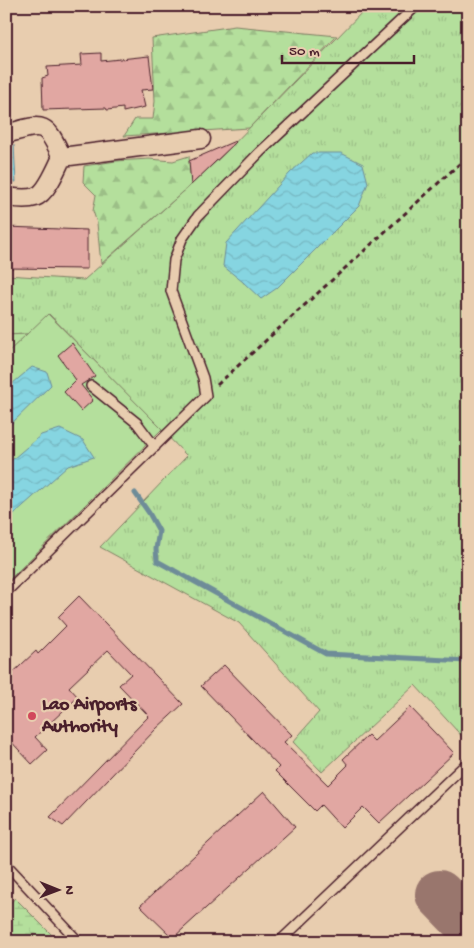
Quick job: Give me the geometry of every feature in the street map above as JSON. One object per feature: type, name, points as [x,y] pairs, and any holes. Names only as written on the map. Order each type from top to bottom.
[{"type":"street","points":[[6,134],[30,127],[42,127],[50,132],[62,157]]},
{"type":"street","points":[[62,157],[201,139]]},
{"type":"street","points":[[6,197],[37,197],[46,188],[62,157]]},
{"type":"lane","points":[[6,592],[206,396],[203,378],[171,291],[174,260],[182,239],[198,216],[260,152],[416,6]]},
{"type":"lane","points":[[91,386],[137,423],[155,447]]},
{"type":"lane","points":[[279,942],[468,762]]},
{"type":"lane","points":[[6,864],[79,942]]},
{"type":"path","points":[[206,396],[468,156]]},
{"type":"green space","points":[[368,6],[468,6],[468,743],[415,685],[322,772],[293,742],[319,712],[239,623],[100,547],[187,456],[49,314],[28,334],[6,335],[6,275],[84,280],[223,155]]},
{"type":"green space","points":[[235,26],[337,36],[249,128],[124,136],[135,119],[153,119],[155,101],[152,38]]},
{"type":"green space","points":[[189,156],[191,185],[101,264],[97,223],[93,211],[96,195],[83,182],[84,166],[116,161],[149,159],[173,161]]},
{"type":"green space","points":[[48,314],[162,429],[6,583],[6,354]]},
{"type":"green space","points":[[28,334],[6,354],[6,335]]},
{"type":"green space","points":[[15,898],[59,942],[6,942],[6,908]]},
{"type":"water","points":[[14,145],[16,182],[6,181],[6,147]]},
{"type":"water","points":[[312,153],[341,153],[363,164],[368,183],[359,206],[277,288],[261,299],[223,266],[226,243],[290,173]]},
{"type":"water","points":[[32,367],[47,372],[51,385],[6,429],[6,389]]},
{"type":"water","points":[[60,429],[83,440],[94,457],[68,466],[6,521],[6,465],[41,435]]},
{"type":"building","points":[[101,53],[101,61],[149,56],[153,89],[141,90],[145,107],[123,112],[123,108],[107,110],[106,108],[43,110],[42,78],[48,76],[47,67],[82,65],[81,54]]},
{"type":"building","points":[[236,142],[191,185],[189,161]]},
{"type":"building","points":[[6,227],[87,230],[87,269],[6,268]]},
{"type":"building","points":[[72,343],[95,376],[81,385],[93,400],[81,411],[64,392],[76,380],[58,355]]},
{"type":"building","points":[[79,596],[183,704],[156,729],[63,826],[50,817],[149,716],[119,685],[131,674],[108,650],[69,687],[78,697],[35,737],[47,750],[32,764],[6,736],[6,679],[36,651],[38,654],[66,626],[58,617]]},
{"type":"building","points":[[224,665],[292,735],[284,742],[328,785],[348,765],[343,759],[368,735],[374,741],[410,707],[454,753],[379,823],[363,807],[342,828],[321,805],[315,811],[275,771],[279,767],[201,686]]},
{"type":"building","points":[[264,791],[295,827],[173,938],[140,906]]},
{"type":"waterway","points":[[135,493],[159,531],[156,549],[157,561],[326,654],[468,661]]},
{"type":"taxiway","points":[[439,894],[468,924]]},
{"type":"place","name":"Lao Airports Authority","points":[[32,716]]}]
